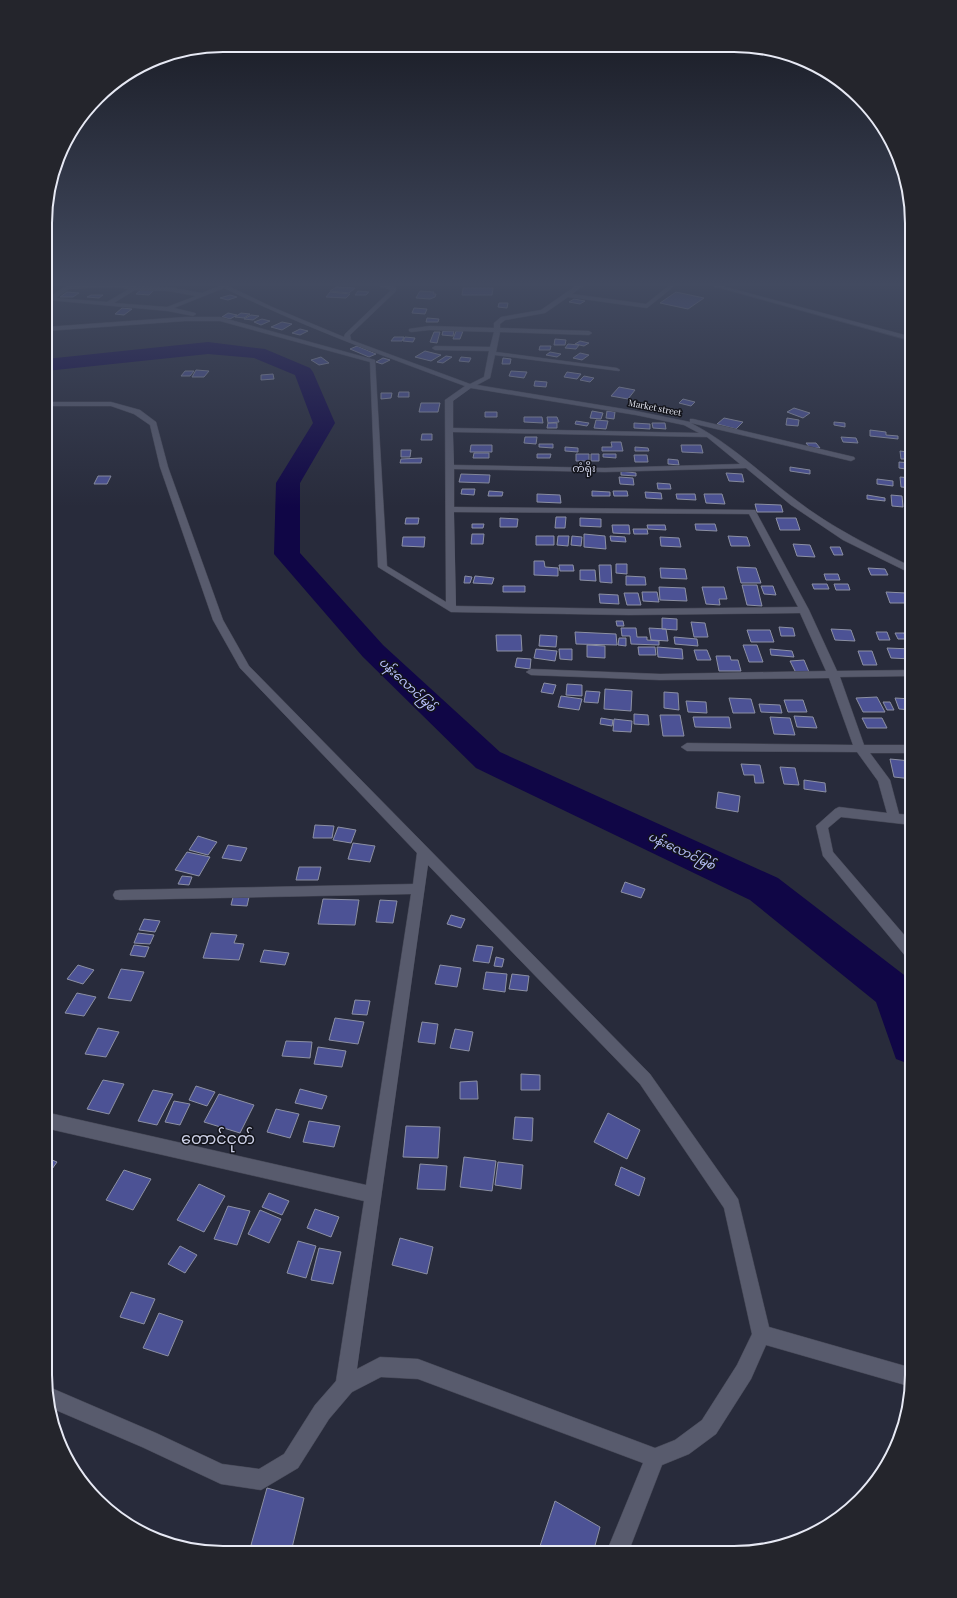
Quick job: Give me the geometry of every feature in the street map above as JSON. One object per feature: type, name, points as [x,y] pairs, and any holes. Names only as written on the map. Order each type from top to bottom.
[{"type":"street","points":[[361,358],[373,361],[384,567],[451,609],[629,612],[804,610]]},
{"type":"street","name":"Market street","points":[[393,358],[470,386],[636,413],[686,423],[709,435],[794,503],[846,538],[905,568]]},
{"type":"street","points":[[451,609],[449,400],[470,386],[487,378],[491,358]]},
{"type":"street","points":[[535,358],[617,370]]},
{"type":"street","points":[[52,404],[111,404],[137,412],[153,424],[164,467],[218,620],[245,668],[645,1080],[732,1205],[762,1334],[744,1372],[709,1427],[682,1446],[655,1458],[620,1546]]},
{"type":"street","points":[[636,413],[680,417],[767,440],[851,459]]},
{"type":"street","points":[[449,430],[709,435]]},
{"type":"street","points":[[450,467],[605,470],[749,466]]},
{"type":"street","points":[[451,509],[752,512],[804,610],[833,674],[860,748],[884,780],[894,818]]},
{"type":"street","points":[[531,672],[660,677],[905,673]]},
{"type":"street","points":[[686,747],[905,749]]},
{"type":"street","points":[[905,819],[839,812],[822,826],[827,853],[853,886],[905,946]]},
{"type":"street","points":[[345,1385],[424,852]]},
{"type":"street","points":[[120,895],[419,889]]},
{"type":"street","points":[[52,1122],[374,1195]]},
{"type":"street","points":[[762,1334],[905,1376]]},
{"type":"street","points":[[53,1399],[149,1440],[221,1474],[261,1480],[291,1462],[322,1412],[345,1385],[380,1367],[418,1369],[655,1458]]},
{"type":"building","points":[[322,358],[329,363],[319,365],[311,360]]},
{"type":"building","points":[[383,358],[390,360],[382,364],[376,362]]},
{"type":"building","points":[[417,358],[437,358],[431,361]]},
{"type":"building","points":[[444,358],[451,358],[443,363],[437,362]]},
{"type":"building","points":[[461,358],[471,358],[469,362],[459,361]]},
{"type":"building","points":[[503,358],[511,359],[510,364],[502,364]]},
{"type":"building","points":[[574,358],[585,358],[582,360]]},
{"type":"building","points":[[196,370],[209,371],[204,377],[192,377]]},
{"type":"building","points":[[185,371],[194,371],[190,376],[181,376]]},
{"type":"building","points":[[511,371],[527,372],[524,378],[509,376]]},
{"type":"building","points":[[567,372],[581,374],[577,379],[564,377]]},
{"type":"building","points":[[273,374],[274,379],[261,380],[261,375]]},
{"type":"building","points":[[584,376],[594,378],[590,382],[580,380]]},
{"type":"building","points":[[535,381],[547,382],[546,387],[534,386]]},
{"type":"building","points":[[619,387],[635,390],[628,399],[611,396]]},
{"type":"building","points":[[399,392],[409,392],[409,397],[398,397]]},
{"type":"building","points":[[381,393],[392,393],[391,398],[381,399]]},
{"type":"building","points":[[683,399],[695,402],[691,406],[679,403]]},
{"type":"building","points":[[421,403],[440,403],[438,412],[419,412]]},
{"type":"building","points":[[794,408],[810,413],[803,418],[787,412]]},
{"type":"building","points":[[592,411],[603,413],[601,419],[590,418]]},
{"type":"building","points":[[607,411],[615,412],[614,419],[606,418]]},
{"type":"building","points":[[485,412],[497,412],[497,417],[485,417]]},
{"type":"building","points":[[524,417],[542,417],[543,423],[524,422]]},
{"type":"building","points":[[547,417],[557,417],[559,422],[548,423]]},
{"type":"building","points":[[724,418],[743,422],[736,429],[717,424]]},
{"type":"building","points":[[787,418],[799,420],[798,426],[786,425]]},
{"type":"building","points":[[596,420],[608,421],[606,429],[594,428]]},
{"type":"building","points":[[576,421],[589,423],[587,426],[575,424]]},
{"type":"building","points":[[834,422],[845,423],[845,427],[834,425]]},
{"type":"building","points":[[548,423],[557,423],[557,428],[547,428]]},
{"type":"building","points":[[634,423],[650,424],[650,429],[634,428]]},
{"type":"building","points":[[652,423],[665,423],[666,429],[653,428]]},
{"type":"building","points":[[870,430],[886,432],[886,435],[898,436],[898,439],[870,436]]},
{"type":"building","points":[[422,434],[432,434],[432,440],[421,440]]},
{"type":"building","points":[[525,437],[537,437],[536,444],[524,443]]},
{"type":"building","points":[[841,437],[856,438],[858,443],[843,442]]},
{"type":"building","points":[[611,442],[621,442],[623,451],[602,451],[602,447],[612,447]]},
{"type":"building","points":[[806,443],[816,443],[820,448],[810,448]]},
{"type":"building","points":[[539,444],[553,444],[553,448],[539,447]]},
{"type":"building","points":[[471,445],[492,445],[492,452],[470,452]]},
{"type":"building","points":[[681,445],[701,445],[703,453],[682,452]]},
{"type":"building","points":[[565,447],[578,448],[578,452],[565,451]]},
{"type":"building","points":[[635,447],[648,448],[649,451],[635,451]]},
{"type":"building","points":[[401,450],[411,450],[410,457],[401,457]]},
{"type":"building","points":[[900,451],[905,452],[905,459],[901,459]]},
{"type":"building","points":[[474,453],[489,453],[489,458],[473,458]]},
{"type":"building","points":[[537,454],[551,454],[550,458],[537,458]]},
{"type":"building","points":[[576,454],[589,454],[589,461],[576,461]]},
{"type":"building","points":[[591,454],[599,454],[599,461],[591,461]]},
{"type":"building","points":[[603,454],[616,454],[616,458],[603,457]]},
{"type":"building","points":[[634,455],[647,455],[648,462],[635,462]]},
{"type":"building","points":[[422,458],[421,463],[400,463],[401,459]]},
{"type":"building","points":[[668,459],[678,460],[679,465],[668,464]]},
{"type":"building","points":[[899,462],[905,462],[905,469],[899,468]]},
{"type":"building","points":[[790,467],[810,470],[810,474],[790,471]]},
{"type":"building","points":[[621,471],[636,473],[636,476],[621,475]]},
{"type":"building","points":[[726,473],[742,474],[744,482],[729,481]]},
{"type":"building","points":[[461,474],[490,475],[489,483],[459,482]]},
{"type":"building","points":[[98,476],[111,476],[107,484],[94,484]]},
{"type":"building","points":[[619,477],[633,478],[634,485],[620,484]]},
{"type":"building","points":[[900,477],[905,477],[905,487],[901,487]]},
{"type":"building","points":[[877,479],[893,481],[893,486],[877,484]]},
{"type":"building","points":[[657,483],[670,484],[671,489],[658,489]]},
{"type":"building","points":[[462,489],[475,489],[474,495],[461,494]]},
{"type":"building","points":[[489,491],[503,492],[502,496],[488,496]]},
{"type":"building","points":[[592,491],[610,492],[610,496],[592,496]]},
{"type":"building","points":[[613,491],[627,491],[628,496],[614,496]]},
{"type":"building","points":[[645,492],[661,493],[662,499],[646,498]]},
{"type":"building","points":[[537,494],[560,495],[561,503],[537,502]]},
{"type":"building","points":[[676,494],[695,494],[696,500],[677,499]]},
{"type":"building","points":[[704,494],[722,494],[725,504],[706,503]]},
{"type":"building","points":[[867,495],[885,498],[885,501],[867,499]]},
{"type":"building","points":[[891,495],[902,496],[903,507],[892,506]]},
{"type":"building","points":[[755,504],[781,505],[783,512],[757,512]]},
{"type":"building","points":[[556,517],[566,517],[565,528],[555,528]]},
{"type":"building","points":[[406,518],[419,518],[418,524],[405,524]]},
{"type":"building","points":[[500,518],[518,519],[517,527],[500,527]]},
{"type":"building","points":[[580,518],[601,519],[601,527],[580,526]]},
{"type":"building","points":[[776,518],[796,518],[800,530],[780,530]]},
{"type":"building","points":[[472,524],[484,524],[483,528],[472,528]]},
{"type":"building","points":[[695,524],[715,524],[717,531],[696,530]]},
{"type":"building","points":[[612,525],[629,525],[630,534],[613,533]]},
{"type":"building","points":[[647,525],[665,525],[666,530],[648,529]]},
{"type":"building","points":[[633,529],[647,529],[648,534],[634,534]]},
{"type":"building","points":[[472,534],[484,534],[483,544],[471,544]]},
{"type":"building","points":[[584,534],[605,536],[606,549],[584,547]]},
{"type":"building","points":[[536,536],[554,536],[554,545],[536,545]]},
{"type":"building","points":[[558,536],[569,536],[568,546],[557,545]]},
{"type":"building","points":[[572,536],[582,537],[581,546],[571,545]]},
{"type":"building","points":[[610,536],[625,537],[626,542],[611,541]]},
{"type":"building","points":[[728,536],[747,537],[750,546],[731,546]]},
{"type":"building","points":[[403,537],[425,537],[424,547],[402,546]]},
{"type":"building","points":[[660,537],[679,538],[681,547],[661,546]]},
{"type":"building","points":[[793,544],[810,545],[815,557],[797,556]]},
{"type":"building","points":[[830,547],[840,547],[843,555],[834,555]]},
{"type":"building","points":[[534,561],[544,561],[545,567],[558,568],[558,576],[534,575]]},
{"type":"building","points":[[616,564],[627,564],[627,574],[616,573]]},
{"type":"building","points":[[559,565],[573,565],[574,571],[560,571]]},
{"type":"building","points":[[599,565],[611,565],[612,583],[600,582]]},
{"type":"building","points":[[737,567],[756,568],[761,583],[741,583]]},
{"type":"building","points":[[660,568],[685,569],[687,579],[661,578]]},
{"type":"building","points":[[868,568],[885,569],[888,575],[871,575]]},
{"type":"building","points":[[580,570],[595,570],[596,581],[580,580]]},
{"type":"building","points":[[824,574],[838,574],[840,580],[826,580]]},
{"type":"building","points":[[465,576],[472,577],[470,583],[464,583]]},
{"type":"building","points":[[475,576],[494,578],[492,584],[473,583]]},
{"type":"building","points":[[626,576],[645,577],[646,585],[626,585]]},
{"type":"building","points":[[812,584],[827,584],[829,589],[814,589]]},
{"type":"building","points":[[834,584],[848,584],[850,590],[836,590]]},
{"type":"building","points":[[742,585],[757,585],[762,606],[747,605]]},
{"type":"building","points":[[503,586],[525,586],[525,592],[503,592]]},
{"type":"building","points":[[761,586],[773,586],[776,595],[764,594]]},
{"type":"building","points":[[659,587],[685,588],[687,601],[660,600]]},
{"type":"building","points":[[702,587],[724,587],[727,599],[719,599],[720,605],[706,604]]},
{"type":"building","points":[[642,592],[657,592],[659,602],[643,601]]},
{"type":"building","points":[[886,592],[905,593],[905,603],[890,603]]},
{"type":"building","points":[[624,593],[638,593],[641,605],[627,605]]},
{"type":"building","points":[[599,594],[618,595],[619,604],[600,603]]},
{"type":"building","points":[[662,618],[677,619],[677,630],[662,629]]},
{"type":"building","points":[[616,621],[623,621],[624,626],[617,626]]},
{"type":"building","points":[[691,622],[705,623],[708,637],[694,637]]},
{"type":"building","points":[[779,627],[793,628],[795,636],[781,636]]},
{"type":"building","points":[[621,628],[636,628],[637,637],[647,637],[647,640],[659,641],[659,645],[631,644],[630,636],[622,636]]},
{"type":"building","points":[[649,628],[666,629],[668,641],[651,640]]},
{"type":"building","points":[[831,629],[851,630],[855,641],[835,640]]},
{"type":"building","points":[[747,630],[770,630],[774,642],[751,642]]},
{"type":"building","points":[[575,632],[616,634],[617,645],[576,644]]},
{"type":"building","points":[[876,632],[887,632],[890,640],[879,640]]},
{"type":"building","points":[[895,633],[904,633],[905,639],[898,639]]},
{"type":"building","points":[[496,635],[521,635],[522,651],[497,651]]},
{"type":"building","points":[[540,635],[557,636],[556,647],[539,646]]},
{"type":"building","points":[[674,637],[697,639],[698,646],[675,644]]},
{"type":"building","points":[[619,638],[626,638],[626,646],[618,645]]},
{"type":"building","points":[[587,645],[605,646],[605,658],[587,657]]},
{"type":"building","points":[[743,645],[757,645],[763,662],[749,662]]},
{"type":"building","points":[[638,647],[655,647],[656,655],[639,655]]},
{"type":"building","points":[[657,647],[682,649],[683,659],[658,657]]},
{"type":"building","points":[[887,648],[905,649],[905,659],[891,658]]},
{"type":"building","points":[[536,649],[557,651],[555,661],[534,658]]},
{"type":"building","points":[[559,649],[572,649],[572,660],[560,659]]},
{"type":"building","points":[[770,649],[792,651],[794,657],[771,655]]},
{"type":"building","points":[[694,650],[707,650],[711,660],[697,660]]},
{"type":"building","points":[[858,651],[872,651],[877,665],[863,665]]},
{"type":"building","points":[[716,656],[730,656],[731,660],[738,660],[741,671],[719,671]]},
{"type":"building","points":[[517,658],[531,659],[530,669],[515,667]]},
{"type":"building","points":[[804,660],[809,672],[796,673],[790,661]]},
{"type":"building","points":[[544,683],[556,685],[553,694],[541,692]]},
{"type":"building","points":[[567,684],[582,685],[582,696],[566,695]]},
{"type":"building","points":[[605,689],[632,691],[631,711],[604,709]]},
{"type":"building","points":[[586,691],[600,692],[598,703],[584,702]]},
{"type":"building","points":[[664,692],[678,693],[679,710],[664,708]]},
{"type":"building","points":[[561,696],[582,699],[579,710],[558,707]]},
{"type":"building","points":[[877,697],[885,712],[863,712],[856,698]]},
{"type":"building","points":[[729,698],[751,699],[755,713],[733,713]]},
{"type":"building","points":[[895,698],[905,699],[905,709],[899,709]]},
{"type":"building","points":[[784,700],[803,700],[807,712],[788,712]]},
{"type":"building","points":[[686,701],[706,702],[707,713],[688,712]]},
{"type":"building","points":[[883,702],[890,702],[894,710],[887,710]]},
{"type":"building","points":[[759,704],[780,705],[782,713],[761,712]]},
{"type":"building","points":[[634,714],[648,715],[649,725],[634,724]]},
{"type":"building","points":[[660,715],[680,715],[684,736],[663,736]]},
{"type":"building","points":[[794,716],[813,717],[817,728],[797,727]]},
{"type":"building","points":[[693,717],[729,717],[731,728],[695,727]]},
{"type":"building","points":[[770,717],[790,718],[795,735],[774,734]]},
{"type":"building","points":[[601,718],[613,720],[612,726],[600,724]]},
{"type":"building","points":[[862,718],[882,718],[887,728],[867,728]]},
{"type":"building","points":[[614,719],[632,721],[631,732],[613,731]]},
{"type":"building","points":[[890,759],[905,760],[905,778],[894,777]]},
{"type":"building","points":[[741,764],[760,765],[764,783],[755,783],[754,775],[744,775]]},
{"type":"building","points":[[780,767],[795,768],[799,785],[784,784]]},
{"type":"building","points":[[804,780],[825,783],[826,792],[804,789]]},
{"type":"building","points":[[718,792],[740,796],[738,812],[716,808]]},
{"type":"building","points":[[315,825],[334,826],[332,838],[313,838]]},
{"type":"building","points":[[338,827],[356,830],[351,843],[333,840]]},
{"type":"building","points":[[198,836],[217,842],[208,855],[189,850]]},
{"type":"building","points":[[353,843],[375,846],[370,862],[348,859]]},
{"type":"building","points":[[228,845],[247,848],[241,861],[222,858]]},
{"type":"building","points":[[187,852],[210,857],[199,876],[175,870]]},
{"type":"building","points":[[299,867],[321,867],[318,880],[296,880]]},
{"type":"building","points":[[182,876],[192,877],[189,885],[178,884]]},
{"type":"building","points":[[625,882],[645,889],[641,898],[621,892]]},
{"type":"building","points":[[233,897],[249,897],[247,906],[231,905]]},
{"type":"building","points":[[323,899],[359,900],[355,925],[318,924]]},
{"type":"building","points":[[380,900],[397,901],[393,923],[376,922]]},
{"type":"building","points":[[451,915],[465,919],[461,928],[447,924]]},
{"type":"building","points":[[144,919],[160,921],[155,932],[139,930]]},
{"type":"building","points":[[138,933],[154,935],[150,944],[134,943]]},
{"type":"building","points":[[211,933],[237,935],[234,943],[244,944],[239,960],[203,958]]},
{"type":"building","points":[[134,945],[149,947],[145,957],[130,955]]},
{"type":"building","points":[[477,945],[493,947],[489,963],[473,961]]},
{"type":"building","points":[[264,950],[289,953],[285,965],[260,962]]},
{"type":"building","points":[[496,957],[504,959],[502,967],[494,966]]},
{"type":"building","points":[[78,965],[94,970],[83,984],[67,979]]},
{"type":"building","points":[[440,965],[461,968],[457,987],[435,984]]},
{"type":"building","points":[[121,969],[144,972],[131,1001],[108,998]]},
{"type":"building","points":[[486,972],[507,974],[505,992],[483,989]]},
{"type":"building","points":[[512,974],[529,976],[527,991],[509,989]]},
{"type":"building","points":[[77,993],[96,997],[84,1016],[65,1013]]},
{"type":"building","points":[[355,1000],[370,1001],[367,1015],[352,1014]]},
{"type":"building","points":[[335,1018],[364,1022],[358,1044],[329,1040]]},
{"type":"building","points":[[422,1022],[438,1024],[435,1044],[418,1042]]},
{"type":"building","points":[[98,1028],[119,1032],[106,1057],[85,1054]]},
{"type":"building","points":[[455,1029],[473,1032],[469,1051],[450,1048]]},
{"type":"building","points":[[286,1041],[312,1042],[310,1058],[282,1056]]},
{"type":"building","points":[[318,1047],[346,1051],[342,1067],[314,1064]]},
{"type":"building","points":[[521,1074],[540,1075],[540,1090],[521,1090]]},
{"type":"building","points":[[103,1080],[124,1084],[109,1114],[87,1109]]},
{"type":"building","points":[[477,1081],[478,1099],[460,1099],[460,1082]]},
{"type":"building","points":[[196,1086],[215,1092],[207,1106],[189,1100]]},
{"type":"building","points":[[300,1089],[327,1096],[322,1109],[295,1103]]},
{"type":"building","points":[[153,1090],[173,1094],[157,1125],[138,1121]]},
{"type":"building","points":[[219,1094],[254,1105],[240,1133],[204,1122]]},
{"type":"building","points":[[174,1101],[190,1104],[180,1125],[165,1122]]},
{"type":"building","points":[[276,1109],[299,1114],[290,1138],[267,1132]]},
{"type":"building","points":[[608,1113],[640,1130],[627,1159],[594,1142]]},
{"type":"building","points":[[515,1117],[533,1118],[532,1141],[513,1139]]},
{"type":"building","points":[[309,1121],[340,1126],[334,1147],[303,1142]]},
{"type":"building","points":[[406,1126],[440,1127],[438,1158],[403,1157]]},
{"type":"building","points":[[464,1157],[496,1161],[492,1191],[460,1187]]},
{"type":"building","points":[[52,1160],[57,1162],[52,1169]]},
{"type":"building","points":[[498,1162],[523,1165],[521,1189],[495,1185]]},
{"type":"building","points":[[420,1164],[447,1166],[445,1190],[417,1189]]},
{"type":"building","points":[[621,1167],[645,1178],[639,1196],[615,1185]]},
{"type":"building","points":[[124,1170],[151,1179],[133,1210],[106,1200]]},
{"type":"building","points":[[199,1184],[225,1196],[204,1232],[177,1220]]},
{"type":"building","points":[[269,1193],[289,1201],[282,1215],[262,1207]]},
{"type":"building","points":[[228,1206],[250,1211],[237,1245],[214,1239]]},
{"type":"building","points":[[315,1209],[339,1217],[331,1237],[307,1228]]},
{"type":"building","points":[[260,1210],[281,1219],[269,1243],[248,1234]]},
{"type":"building","points":[[400,1238],[433,1247],[427,1274],[392,1265]]},
{"type":"building","points":[[298,1241],[316,1246],[306,1278],[287,1273]]},
{"type":"building","points":[[180,1246],[197,1255],[185,1273],[168,1264]]},
{"type":"building","points":[[319,1248],[341,1252],[333,1284],[311,1280]]},
{"type":"building","points":[[131,1292],[155,1299],[144,1324],[120,1317]]},
{"type":"building","points":[[159,1313],[183,1321],[168,1356],[143,1348]]},
{"type":"building","points":[[267,1488],[304,1498],[292,1546],[251,1545]]},
{"type":"building","points":[[555,1501],[600,1527],[595,1546],[540,1546]]},
{"type":"waterway","name":"ပန်းလောင်မြစ်","points":[[52,364],[117,358]]},
{"type":"waterway","name":"ပန်းလောင်မြစ်","points":[[269,358],[303,372],[324,423],[288,483],[287,554],[373,651],[488,760],[764,889],[893,991],[905,1025]]},
{"type":"district","name":"ကံရိုး","points":[[584,467]]},
{"type":"district","name":"တောင်ငုတ်","points":[[218,1137]]}]
